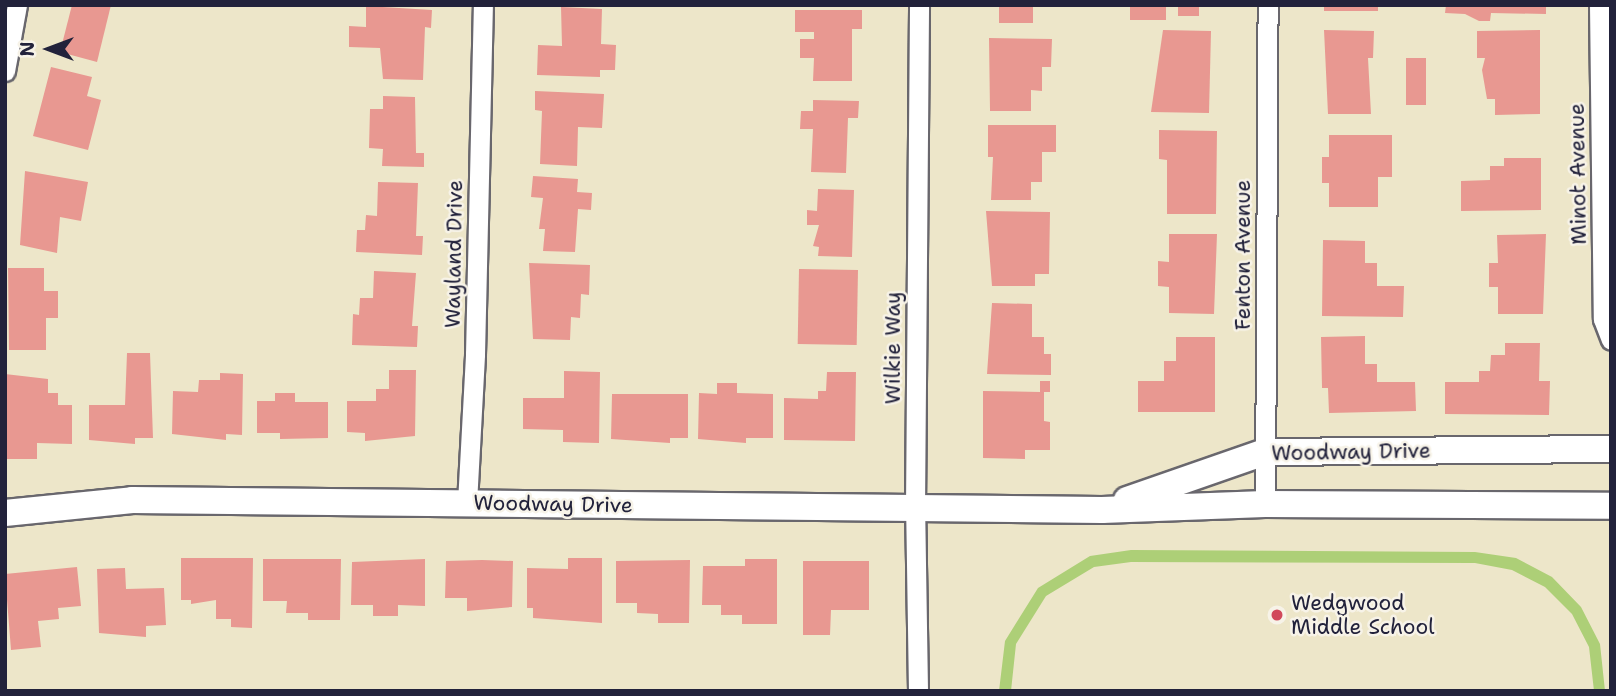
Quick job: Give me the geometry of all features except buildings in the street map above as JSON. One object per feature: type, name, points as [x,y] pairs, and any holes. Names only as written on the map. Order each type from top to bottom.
[{"type":"street","points":[[5,71],[16,5]]},
{"type":"street","name":"Wayland Drive","points":[[467,503],[475,354],[483,5]]},
{"type":"street","name":"Wilkie Way","points":[[918,691],[915,508],[919,5]]},
{"type":"street","name":"Fenton Avenue","points":[[1265,504],[1268,5]]},
{"type":"street","name":"Minot Avenue","points":[[1599,5],[1603,319],[1611,340]]},
{"type":"street","name":"Woodway Drive","points":[[1102,510],[1265,452],[1611,449]]},
{"type":"street","name":"Woodway Drive","points":[[5,513],[132,500],[1102,510],[1265,504],[1611,506]]},
{"type":"green space","points":[[1131,550],[1475,552],[1516,558],[1552,577],[1581,607],[1600,644],[1605,691],[1594,691],[1589,647],[1572,614],[1545,587],[1512,570],[1475,563],[1131,562],[1094,567],[1046,596],[1016,644],[1011,691],[999,691],[1005,641],[1038,588],[1090,556]]},
{"type":"place","name":"Wedgwood Middle School","points":[[1277,615]]}]
